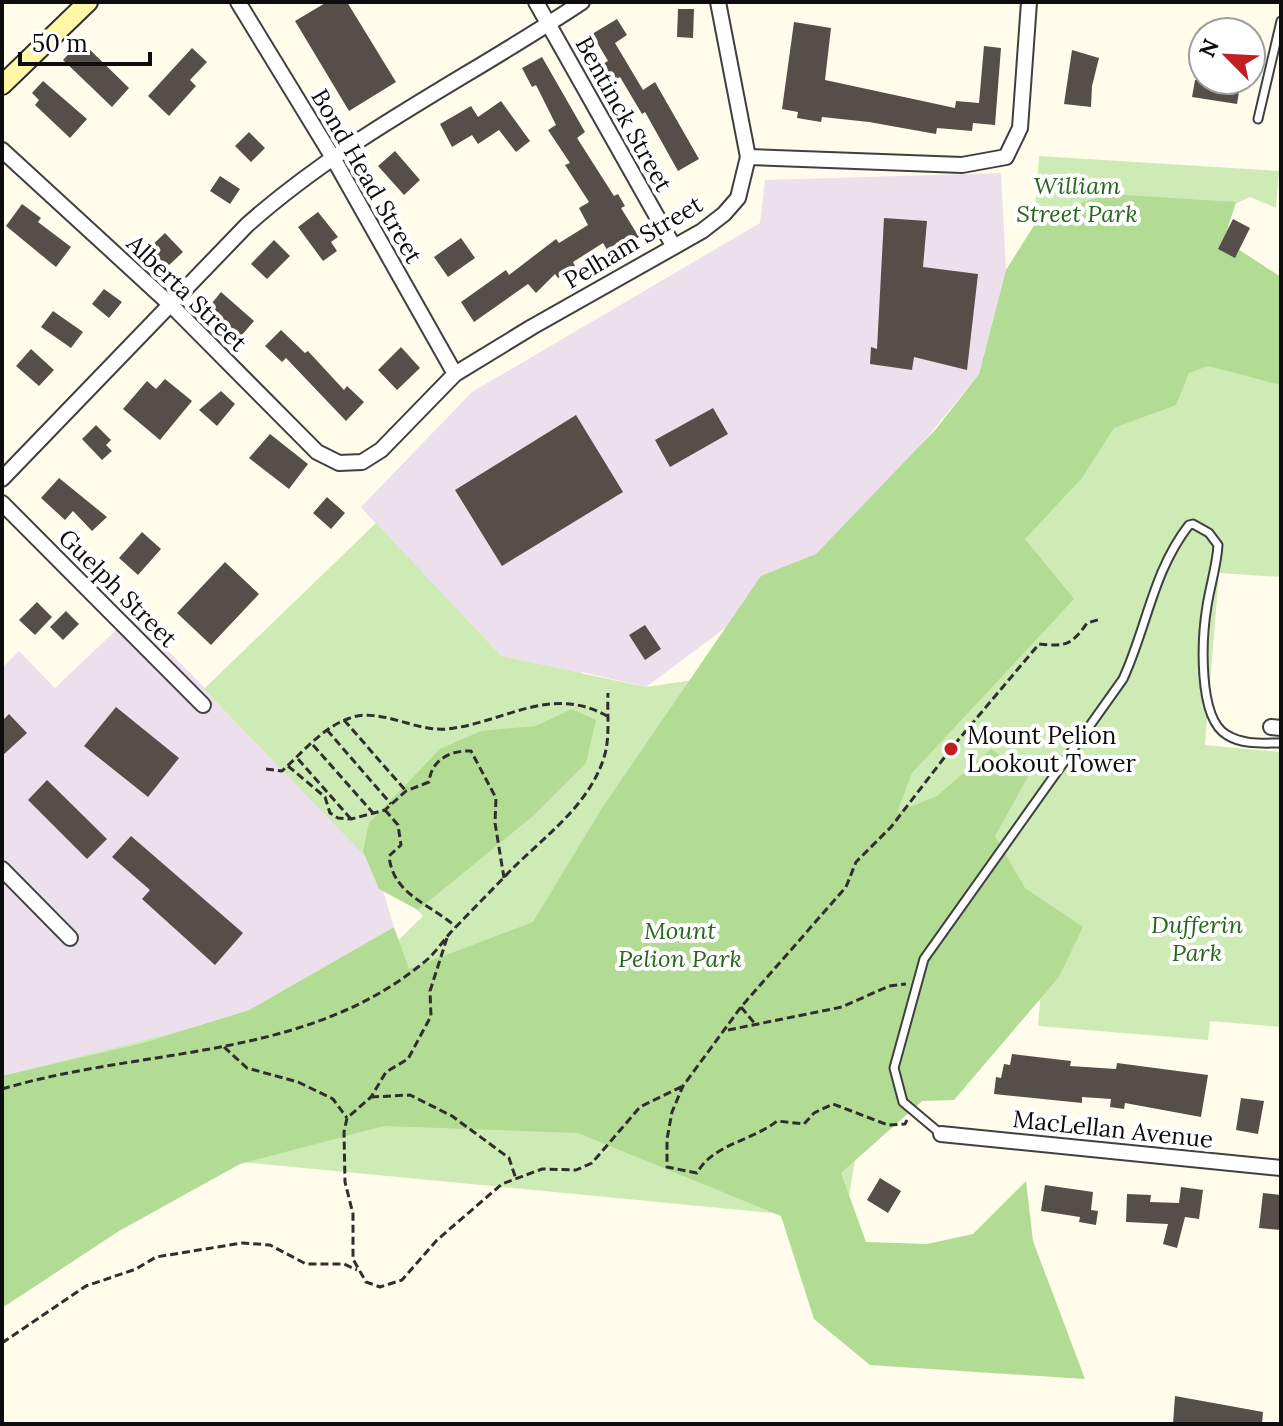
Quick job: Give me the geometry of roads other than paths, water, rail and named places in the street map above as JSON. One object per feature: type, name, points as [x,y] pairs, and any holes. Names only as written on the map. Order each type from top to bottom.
[{"type":"main road","points":[[2,85],[88,2]]},
{"type":"street","name":"Bond Head Street","points":[[238,2],[332,156],[455,374]]},
{"type":"street","name":"Bentinck Street","points":[[536,2],[674,247]]},
{"type":"street","points":[[2,479],[247,225],[332,156],[582,2]]},
{"type":"street","points":[[718,2],[748,157],[962,165],[1006,157],[1020,128],[1029,2]]},
{"type":"street","name":"Alberta Street","points":[[2,150],[172,306],[317,452],[343,463]]},
{"type":"street","name":"Pelham Street","points":[[343,463],[362,462],[381,450],[455,374],[713,222],[738,198],[748,157]]},
{"type":"street","name":"Guelph Street","points":[[2,503],[203,705]]},
{"type":"street","points":[[2,869],[70,938]]},
{"type":"street","name":"MacLellan Avenue","points":[[941,1134],[1281,1168]]},
{"type":"lane","points":[[1258,119],[1281,21]]},
{"type":"lane","points":[[941,1134],[903,1102],[894,1068],[924,959],[1123,679],[1140,641],[1159,574],[1179,538],[1193,524],[1209,533],[1218,545],[1204,635],[1205,689],[1210,712],[1224,734],[1240,741],[1281,743]]},
{"type":"place","name":"Mount Pelion Lookout Tower","points":[[951,749]]},
{"type":"park label","name":"William Street Park","points":[[1077,199]]},
{"type":"park label","name":"Dufferin Park","points":[[1197,938]]},
{"type":"park label","name":"Mount Pelion Park","points":[[680,944]]}]
